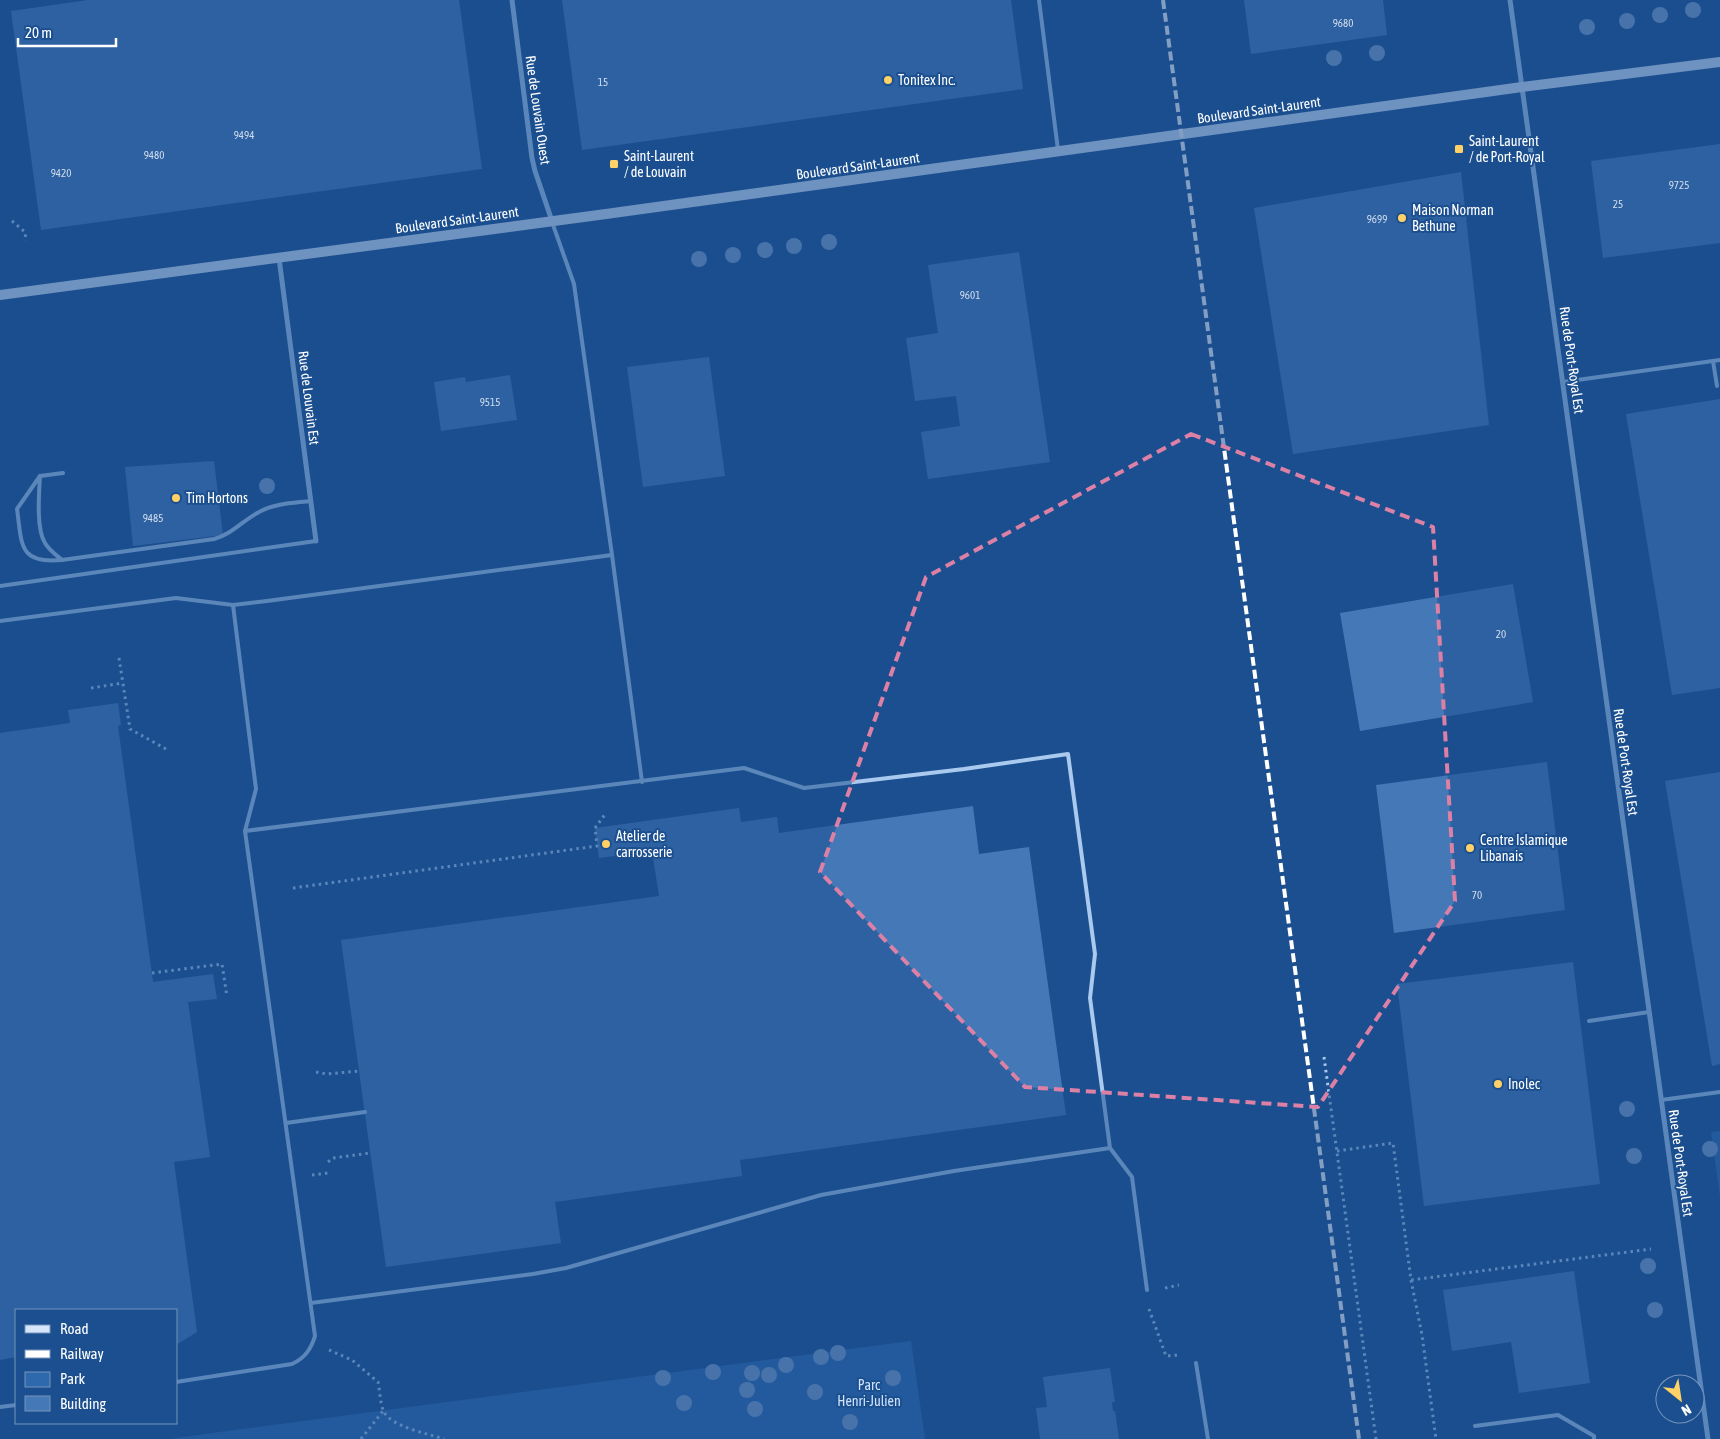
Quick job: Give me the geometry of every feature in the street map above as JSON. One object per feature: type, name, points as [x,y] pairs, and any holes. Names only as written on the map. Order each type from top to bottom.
[{"type":"main road","name":"Boulevard Saint-Laurent","points":[[0,296],[552,222],[1522,87],[1720,62]]},
{"type":"street","name":"Rue de Louvain Ouest","points":[[512,0],[532,158],[552,222]]},
{"type":"street","name":"Rue de Port-Royal Est","points":[[1510,0],[1708,1439]]},
{"type":"street","name":"Rue de Louvain Est","points":[[279,258],[316,540]]},
{"type":"lane","points":[[1040,0],[1058,152]]},
{"type":"lane","points":[[552,222],[574,284],[642,782]]},
{"type":"lane","points":[[1563,382],[1720,360]]},
{"type":"lane","points":[[1713,361],[1717,386]]},
{"type":"lane","points":[[63,473],[40,476],[18,509],[22,543],[29,556],[42,561],[62,560],[214,539],[233,531],[264,509],[311,501]]},
{"type":"lane","points":[[40,476],[38,506],[41,535],[47,546],[62,560]]},
{"type":"lane","points":[[0,586],[316,540]]},
{"type":"lane","points":[[0,621],[176,598],[233,605],[612,555]]},
{"type":"lane","points":[[178,1382],[292,1364],[304,1356],[313,1343],[314,1328],[311,1303],[245,831],[256,789],[233,605]]},
{"type":"lane","points":[[245,831],[744,768],[804,788],[964,769],[1068,754],[1095,954],[1090,998],[1110,1148],[1132,1177],[1147,1290]]},
{"type":"lane","points":[[1589,1021],[1649,1012]]},
{"type":"lane","points":[[1661,1100],[1720,1092]]},
{"type":"lane","points":[[286,1123],[365,1112]]},
{"type":"lane","points":[[311,1303],[566,1268],[821,1195],[954,1171],[1110,1148]]},
{"type":"lane","points":[[1196,1363],[1208,1439]]},
{"type":"lane","points":[[0,1407],[15,1405]]},
{"type":"lane","points":[[1475,1426],[1558,1415],[1594,1436],[1594,1439]]},
{"type":"path","points":[[12,221],[25,232],[26,241]]},
{"type":"path","points":[[119,658],[130,729],[166,749]]},
{"type":"path","points":[[90,688],[123,683]]},
{"type":"path","points":[[293,888],[597,846],[595,828],[606,813]]},
{"type":"path","points":[[152,973],[222,964],[227,997]]},
{"type":"path","points":[[1324,1057],[1376,1439]]},
{"type":"path","points":[[316,1072],[327,1074],[359,1070]]},
{"type":"path","points":[[1337,1151],[1393,1143],[1411,1280],[1422,1335],[1436,1439]]},
{"type":"path","points":[[328,1162],[333,1158],[370,1153]]},
{"type":"path","points":[[1411,1280],[1651,1249]]},
{"type":"path","points":[[1148,1308],[1166,1356]]},
{"type":"path","points":[[313,1343],[352,1360],[378,1382],[383,1411],[392,1420],[408,1428],[444,1439]]},
{"type":"path","points":[[361,1439],[383,1411]]},
{"type":"highlighted area","points":[[1191,434],[1433,527],[1455,901],[1318,1107],[1025,1087],[820,872],[926,577]]},
{"type":"green space","points":[[1720,1131],[1720,1196],[1711,1132]]},
{"type":"green space","name":"Parc Henri-Julien","points":[[911,1341],[925,1439],[170,1439],[227,1431]]},
{"type":"building","points":[[88,0],[459,0],[482,169],[41,230],[11,11]]},
{"type":"building","points":[[562,0],[1011,0],[1023,89],[582,150]]},
{"type":"building","points":[[1244,0],[1383,0],[1387,35],[1251,54]]},
{"type":"building","points":[[1720,144],[1720,243],[1603,258],[1591,161]]},
{"type":"building","points":[[1461,172],[1489,425],[1293,454],[1254,208]]},
{"type":"building","points":[[1019,252],[1050,462],[928,479],[921,432],[960,426],[956,396],[915,401],[906,338],[938,333],[928,265]]},
{"type":"building","points":[[709,357],[725,476],[643,487],[627,367]]},
{"type":"building","points":[[510,375],[517,420],[441,431],[434,382],[465,377],[466,382]]},
{"type":"building","points":[[1720,399],[1720,688],[1672,695],[1626,414]]},
{"type":"building","points":[[214,461],[223,535],[133,546],[125,467]]},
{"type":"building","points":[[1513,584],[1533,702],[1360,731],[1340,613]]},
{"type":"building","points":[[118,703],[121,725],[118,726],[153,982],[213,974],[217,999],[188,1002],[210,1157],[174,1162],[197,1332],[178,1344],[178,1309],[15,1309],[15,1357],[0,1360],[0,733],[70,723],[68,710]]},
{"type":"building","name":"Centre Islamique Libanais","points":[[1547,762],[1565,910],[1394,933],[1376,785]]},
{"type":"building","points":[[1720,772],[1720,1064],[1712,1066],[1665,781]]},
{"type":"building","points":[[973,806],[979,854],[1029,847],[1066,1115],[740,1160],[742,1176],[555,1202],[561,1243],[386,1267],[341,940],[659,896],[652,851],[599,858],[595,828],[739,808],[741,822],[777,817],[779,833]]},
{"type":"building","name":"Inolec","points":[[1573,962],[1600,1184],[1424,1206],[1397,984]]},
{"type":"building","points":[[1574,1271],[1590,1383],[1519,1393],[1511,1342],[1452,1351],[1443,1290]]},
{"type":"building","points":[[1110,1368],[1115,1402],[1112,1402],[1113,1411],[1115,1411],[1119,1439],[1040,1439],[1036,1408],[1047,1407],[1043,1377]]},
{"type":"railway","points":[[1163,0],[1359,1439]]},
{"type":"place","name":"Tonitex Inc.","points":[[888,80]]},
{"type":"place","name":"Saint-Laurent / de Port-Royal","points":[[1459,149]]},
{"type":"place","name":"Saint-Laurent / de Louvain","points":[[614,164]]},
{"type":"place","name":"Maison Norman Bethune","points":[[1402,218]]},
{"type":"place","name":"Tim Hortons","points":[[176,498]]},
{"type":"place","name":"Atelier de carrosserie","points":[[606,844]]},
{"type":"place","name":"Centre Islamique Libanais","points":[[1470,848]]},
{"type":"place","name":"Inolec","points":[[1498,1084]]}]
